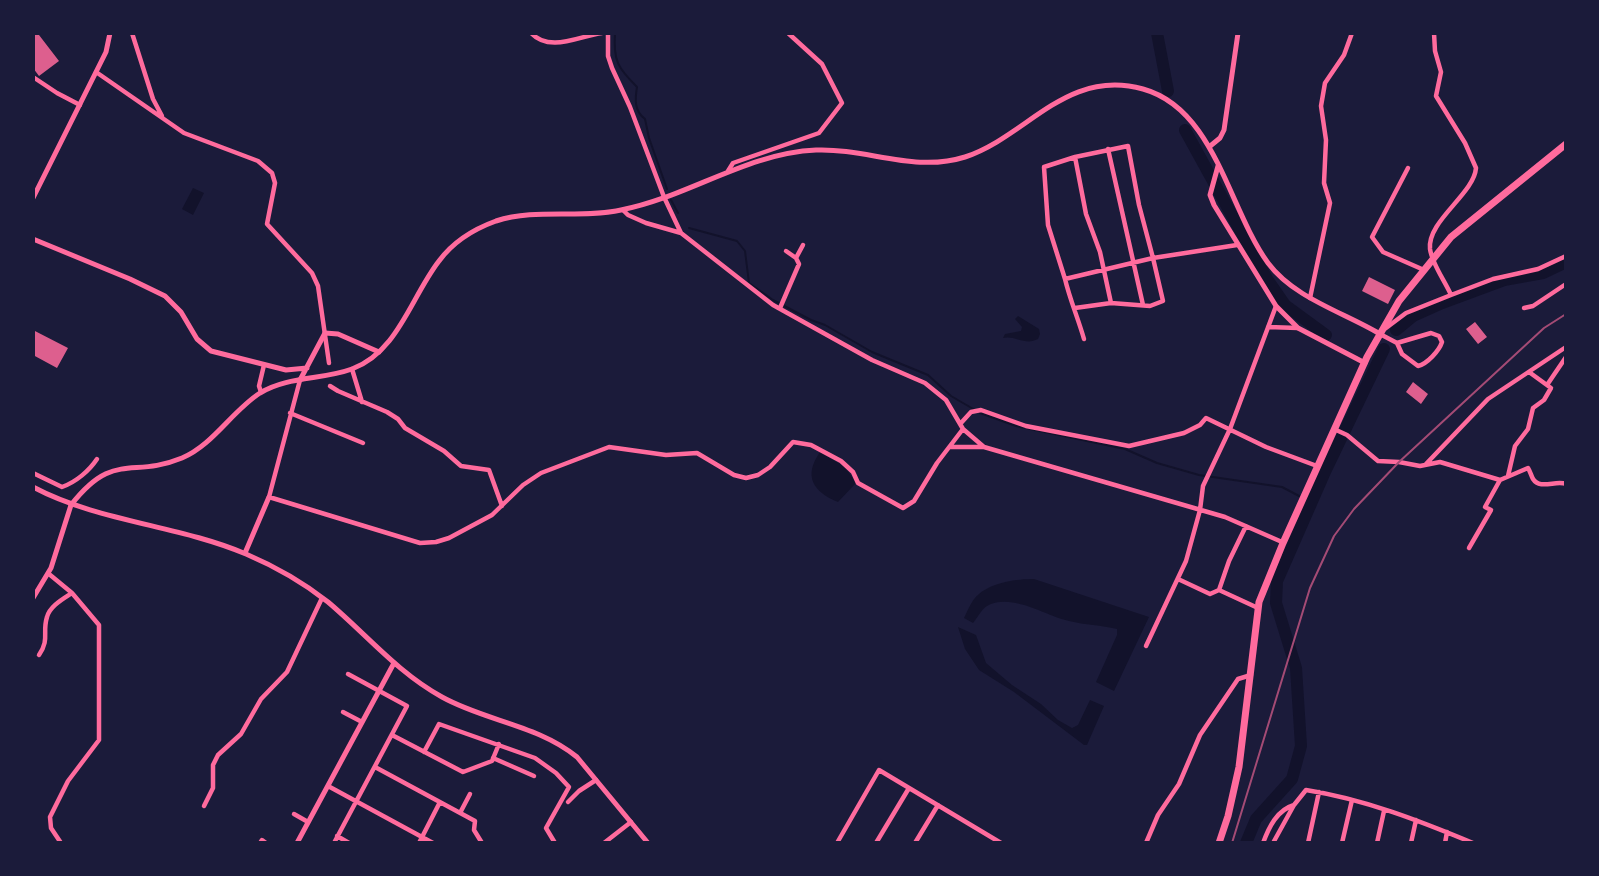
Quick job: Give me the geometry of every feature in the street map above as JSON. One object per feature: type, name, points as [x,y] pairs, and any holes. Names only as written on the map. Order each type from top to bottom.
[{"type":"highway","points":[[1219,843],[1239,767],[1258,608],[1283,543],[1364,363],[1399,301],[1451,237],[1566,144]]},
{"type":"main road","points":[[33,198],[81,106],[106,52],[110,33]]},
{"type":"main road","points":[[1209,147],[1220,138],[1224,130],[1238,33]]},
{"type":"main road","points":[[33,598],[48,574],[71,505],[81,491],[104,473],[123,467],[151,466],[186,456],[206,442],[261,392],[352,369],[368,361],[390,341],[438,262],[451,247],[473,231],[498,220],[523,215],[585,215],[623,210],[775,155],[816,150],[845,151],[912,163],[933,163],[964,157],[986,147],[1069,95],[1101,86],[1139,88],[1166,98],[1180,108],[1196,125],[1209,147],[1247,228],[1268,263],[1287,284],[1380,334]]},
{"type":"main road","points":[[1218,166],[1211,191],[1214,205],[1276,306],[1298,328],[1364,363]]},
{"type":"main road","points":[[33,239],[165,296],[181,312],[204,348],[286,370],[307,368]]},
{"type":"main road","points":[[300,380],[326,333],[338,334],[379,352]]},
{"type":"main road","points":[[33,487],[71,505],[245,553],[286,574],[322,598],[427,689],[458,705],[556,742],[577,757],[648,843]]},
{"type":"main road","points":[[245,553],[269,497]]},
{"type":"main road","points":[[297,843],[394,663]]},
{"type":"street","points":[[132,33],[153,99],[162,116]]},
{"type":"street","points":[[531,33],[541,42],[558,43],[602,33]]},
{"type":"street","points":[[608,33],[608,55],[612,68],[681,233]]},
{"type":"street","points":[[729,171],[733,163],[819,133],[842,103],[822,65],[788,33]]},
{"type":"street","points":[[1310,298],[1330,203],[1324,183],[1326,140],[1321,107],[1325,83],[1344,55],[1352,33]]},
{"type":"street","points":[[1434,33],[1435,51],[1441,72],[1436,96],[1465,143],[1476,169],[1476,175],[1470,184],[1446,213],[1430,247],[1451,295]]},
{"type":"street","points":[[96,72],[184,133],[258,161],[272,173],[275,183],[267,224],[312,273],[319,288],[329,363]]},
{"type":"street","points":[[33,77],[81,106]]},
{"type":"street","points":[[1075,308],[1111,303],[1143,305],[1163,301],[1139,205],[1128,146],[1075,157],[1044,167],[1048,225],[1084,339]]},
{"type":"street","points":[[1108,149],[1143,305]]},
{"type":"street","points":[[1075,157],[1086,214],[1100,251],[1111,303]]},
{"type":"street","points":[[1408,168],[1373,237],[1382,252],[1424,270]]},
{"type":"street","points":[[623,210],[646,223],[681,233],[754,292],[872,360],[925,383],[946,400],[961,427],[984,447]]},
{"type":"street","points":[[796,258],[803,245]]},
{"type":"street","points":[[1065,279],[1153,258],[1237,245]]},
{"type":"street","points":[[781,306],[799,264],[796,258],[786,251]]},
{"type":"street","points":[[1397,343],[1431,334],[1439,336],[1443,342],[1440,348],[1422,365],[1418,366],[1402,354],[1397,343],[1380,334],[1401,316],[1451,295],[1493,279],[1538,269],[1566,256]]},
{"type":"street","points":[[1524,308],[1533,306],[1566,284]]},
{"type":"street","points":[[1146,646],[1186,561],[1205,481],[1230,429],[1276,306]]},
{"type":"street","points":[[1268,327],[1298,328]]},
{"type":"street","points":[[1426,464],[1488,399],[1566,347]]},
{"type":"street","points":[[1547,385],[1566,356]]},
{"type":"street","points":[[261,392],[259,386],[264,365]]},
{"type":"street","points":[[352,369],[363,402]]},
{"type":"street","points":[[1508,477],[1515,446],[1528,429],[1531,413],[1551,388],[1529,372]]},
{"type":"street","points":[[300,380],[269,497],[421,543],[449,538],[492,515],[523,485],[541,473],[609,447],[666,455],[697,453],[734,475],[746,478],[758,475],[770,467],[793,442],[811,445],[841,461],[853,472],[858,483],[903,508],[914,501],[971,412],[981,410],[1026,426],[1129,446],[1184,433],[1200,425],[1206,418],[1266,447],[1317,466]]},
{"type":"street","points":[[330,386],[398,419],[405,428],[444,451],[461,466],[489,470],[502,506]]},
{"type":"street","points":[[290,413],[363,443]]},
{"type":"street","points":[[1334,429],[1347,435],[1378,461],[1420,466],[1444,463],[1500,480],[1528,468],[1538,483],[1566,484]]},
{"type":"street","points":[[950,447],[984,447],[1200,510],[1246,526],[1283,543]]},
{"type":"street","points":[[33,473],[62,487],[72,483],[92,467],[97,458]]},
{"type":"street","points":[[1469,548],[1491,510],[1485,507],[1500,480]]},
{"type":"street","points":[[1219,590],[1228,561],[1246,526]]},
{"type":"street","points":[[48,574],[72,593],[99,625],[99,740],[68,781],[50,817],[51,828],[61,843]]},
{"type":"street","points":[[1178,579],[1210,594],[1219,590],[1258,608]]},
{"type":"street","points":[[39,655],[46,645],[47,615],[57,603],[72,593]]},
{"type":"street","points":[[204,806],[213,788],[213,765],[218,755],[241,734],[261,699],[287,672],[322,598]]},
{"type":"street","points":[[334,843],[407,706],[348,674]]},
{"type":"street","points":[[1146,843],[1158,815],[1179,784],[1200,735],[1238,680],[1252,675]]},
{"type":"street","points":[[343,712],[362,722]]},
{"type":"street","points":[[424,752],[439,724],[499,744],[546,764],[569,787],[546,828],[555,843]]},
{"type":"street","points":[[392,735],[463,772],[492,761],[499,744]]},
{"type":"street","points":[[493,758],[534,776]]},
{"type":"street","points":[[375,766],[475,821],[474,830],[482,843]]},
{"type":"street","points":[[837,843],[879,770],[1001,843]]},
{"type":"street","points":[[568,802],[596,780]]},
{"type":"street","points":[[328,786],[433,843]]},
{"type":"street","points":[[876,843],[909,788]]},
{"type":"street","points":[[1273,843],[1294,805],[1306,790],[1416,819],[1474,843]]},
{"type":"street","points":[[1308,843],[1319,792]]},
{"type":"street","points":[[460,813],[470,794]]},
{"type":"street","points":[[1342,843],[1352,800]]},
{"type":"street","points":[[419,843],[440,802]]},
{"type":"street","points":[[926,843],[916,842],[938,805]]},
{"type":"street","points":[[1263,843],[1268,828],[1284,808],[1294,805]]},
{"type":"street","points":[[1377,843],[1384,811]]},
{"type":"street","points":[[295,814],[308,822]]},
{"type":"street","points":[[1411,843],[1416,819]]},
{"type":"street","points":[[604,843],[631,821]]},
{"type":"street","points":[[1445,843],[1447,832]]},
{"type":"street","points":[[337,836],[349,843]]},
{"type":"street","points":[[260,843],[266,843]]},
{"type":"shaded area","points":[[193,188],[204,193],[193,215],[182,209]]},
{"type":"shaded area","points":[[1018,316],[1039,329],[1038,339],[1029,341],[1003,338],[1005,334],[1021,331],[1022,327],[1015,319]]},
{"type":"shaded area","points":[[820,452],[845,467],[856,483],[838,502],[822,493],[813,482],[812,469]]},
{"type":"shaded area","points":[[1034,579],[1149,617],[1114,691],[1096,682],[1117,635],[1117,629],[1069,621],[1010,602],[988,605],[973,623],[964,618],[974,599],[985,590],[1005,582]]},
{"type":"shaded area","points":[[958,627],[976,635],[986,663],[1072,728],[1078,725],[1090,700],[1104,706],[1087,745],[979,670],[965,649]]},
{"type":"building","points":[[33,33],[41,33],[39,35],[59,61],[39,76],[33,68]]},
{"type":"building","points":[[1369,277],[1395,290],[1388,304],[1362,291]]},
{"type":"building","points":[[1475,322],[1487,337],[1478,344],[1466,329]]},
{"type":"building","points":[[33,330],[68,348],[57,368],[33,355]]},
{"type":"building","points":[[1413,382],[1428,394],[1421,404],[1406,392]]},
{"type":"waterway","points":[[615,33],[616,57],[621,69],[637,87],[637,109],[645,119],[667,189]]},
{"type":"waterway","points":[[1157,33],[1168,91]]},
{"type":"waterway","points":[[1185,130],[1267,279],[1285,305],[1326,335]]},
{"type":"waterway","points":[[671,200],[678,213]]},
{"type":"waterway","points":[[689,228],[737,241],[745,251],[749,283],[773,300],[872,352],[928,375],[951,396],[975,410]]},
{"type":"waterway","points":[[1396,330],[1413,316],[1442,303],[1504,280],[1543,273],[1566,262]]},
{"type":"waterway","points":[[1246,843],[1256,819],[1292,779],[1301,746],[1296,668],[1276,603],[1277,581],[1324,474],[1384,349]]},
{"type":"waterway","points":[[980,413],[1016,426],[1125,449],[1157,463],[1199,475],[1282,487],[1301,497]]},
{"type":"waterway","points":[[1306,500],[1311,503]]},
{"type":"railway","points":[[1232,843],[1310,588],[1334,536],[1354,509],[1399,462],[1544,328],[1566,314]]}]
